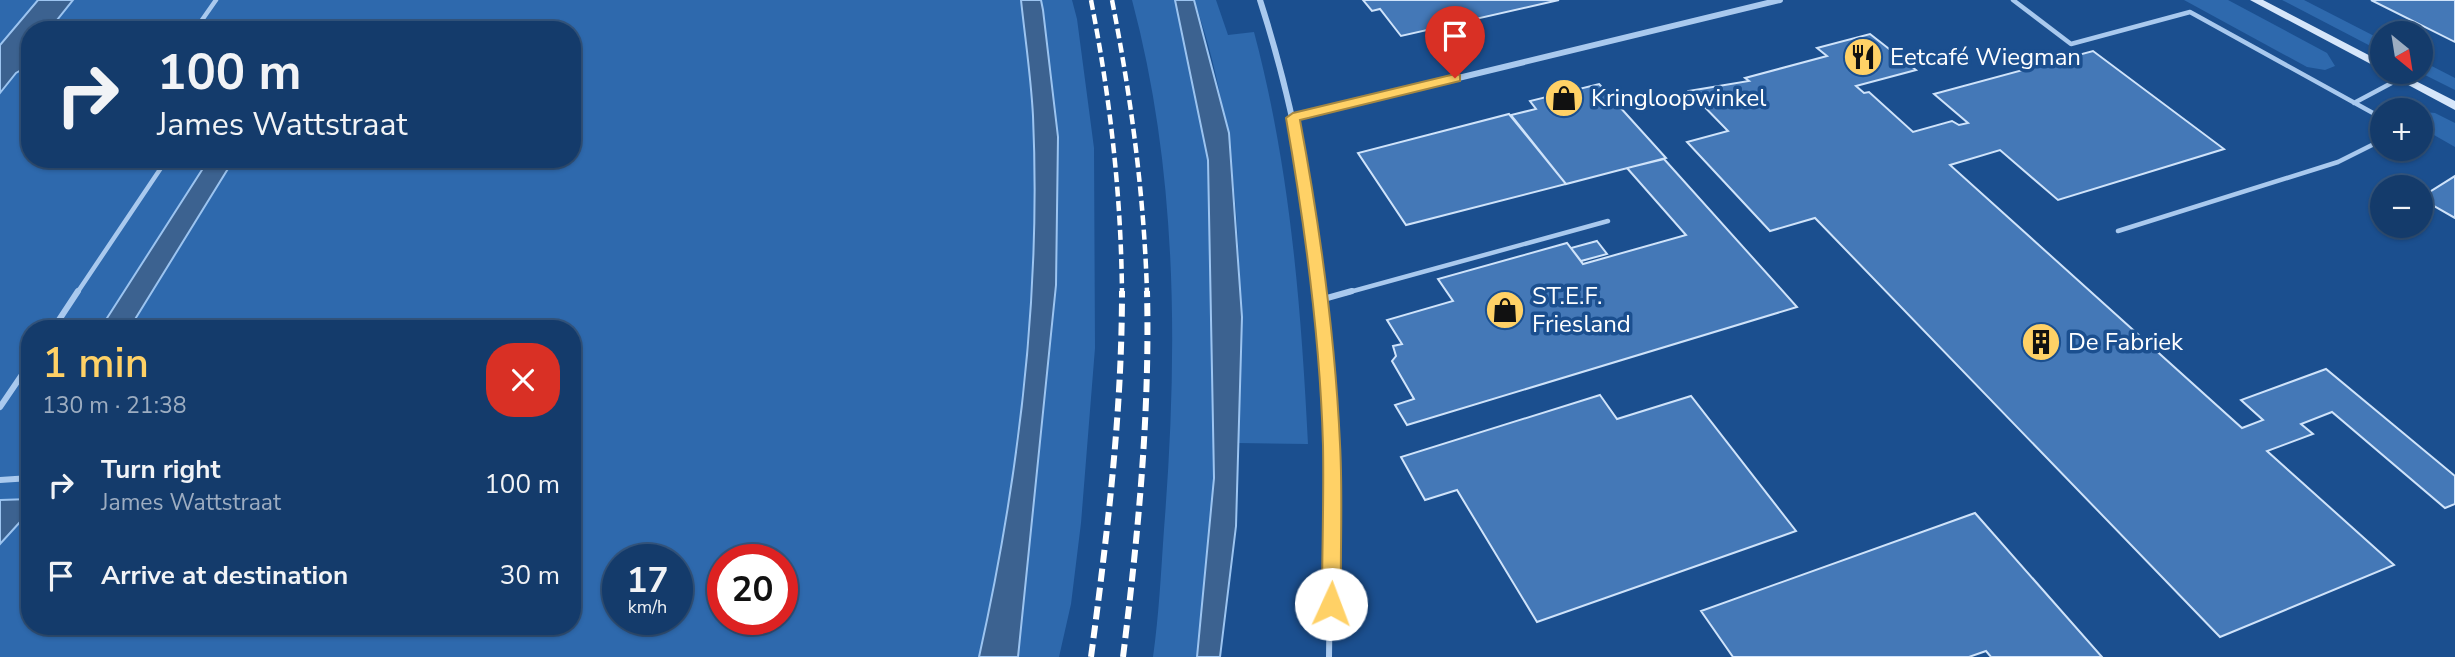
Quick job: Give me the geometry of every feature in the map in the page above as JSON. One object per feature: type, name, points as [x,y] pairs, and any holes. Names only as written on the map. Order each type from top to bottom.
[{"type":"street","points":[[1260,0],[1282,71],[1310,210],[1332,444]]},
{"type":"street","points":[[1293,118],[1780,0]]},
{"type":"street","points":[[2255,0],[2370,61]]},
{"type":"street","points":[[2412,84],[2455,106]]},
{"type":"lane","points":[[201,21],[216,0]]},
{"type":"lane","points":[[2013,0],[2071,44],[2190,12],[2370,112]]},
{"type":"lane","points":[[2354,103],[2382,84]]},
{"type":"lane","points":[[2118,231],[2338,162],[2370,146]]},
{"type":"lane","points":[[59,320],[161,168]]},
{"type":"lane","points":[[1320,300],[1608,220]]},
{"type":"lane","points":[[0,407],[21,376]]},
{"type":"lane","points":[[1329,657],[1332,444]]},
{"type":"lane","points":[[0,480],[21,479]]},
{"type":"shaded area","points":[[0,0],[1021,0],[1033,116],[1035,183],[1030,320],[1015,456],[993,591],[979,657],[0,657]]},
{"type":"shaded area","points":[[38,0],[73,0],[56,21],[21,21],[21,70],[0,93],[0,45]]},
{"type":"shaded area","points":[[1021,0],[1041,0],[1043,10],[1058,137],[1056,285],[1018,657],[979,657],[1005,524],[1024,388],[1030,320],[1035,183],[1033,116]]},
{"type":"shaded area","points":[[1041,0],[1072,0],[1077,19],[1094,148],[1095,348],[1081,523],[1071,604],[1059,657],[1018,657],[1056,285],[1058,137]]},
{"type":"shaded area","points":[[1132,0],[1175,0],[1208,160],[1214,478],[1197,657],[1153,657],[1169,463],[1172,330],[1170,263],[1158,130]]},
{"type":"shaded area","points":[[1175,0],[1194,0],[1229,133],[1242,317],[1236,526],[1220,657],[1197,657],[1214,478],[1208,160]]},
{"type":"shaded area","points":[[1194,0],[1216,0],[1228,35],[1254,32],[1277,134],[1292,236],[1308,444],[1238,443],[1240,332],[1237,219],[1223,108]]},
{"type":"shaded area","points":[[2184,0],[2228,0],[2327,53],[2335,66],[2325,70],[2307,67]]},
{"type":"shaded area","points":[[2282,0],[2304,0],[2370,34],[2370,46]]},
{"type":"shaded area","points":[[2433,67],[2455,78],[2455,90],[2433,79]]},
{"type":"shaded area","points":[[2433,113],[2455,123],[2455,147],[2433,134]]},
{"type":"shaded area","points":[[203,168],[228,168],[135,320],[106,320]]},
{"type":"shaded area","points":[[21,499],[21,521],[0,544],[0,500]]},
{"type":"building","points":[[1363,0],[1559,0],[1401,36],[1380,9],[1372,11]]},
{"type":"building","points":[[2371,0],[2455,0],[2455,42],[2433,31],[2433,21],[2413,21]]},
{"type":"building","name":"De Fabriek","points":[[1870,34],[1916,70],[1856,86],[1864,93],[1869,92],[1913,132],[1952,121],[1959,125],[1968,123],[1934,94],[2093,51],[2224,149],[2058,200],[2000,150],[1950,165],[2242,428],[2263,420],[2241,400],[2326,369],[2455,476],[2455,504],[2445,508],[2332,412],[2301,424],[2313,434],[2267,451],[2394,565],[2220,637],[1815,218],[1770,231],[1687,142],[1728,131],[1689,91],[1749,81],[1745,78],[1827,56],[1817,48]]},
{"type":"building","points":[[1599,84],[1666,158],[1566,184],[1511,115],[1536,109],[1530,101]]},
{"type":"building","points":[[1509,114],[1566,184],[1406,225],[1358,153]]},
{"type":"building","points":[[1664,159],[1797,307],[1407,425],[1395,405],[1414,399],[1392,361],[1396,356],[1393,346],[1402,344],[1387,320],[1453,301],[1438,279],[1567,243],[1583,264],[1686,235],[1627,168]]},
{"type":"building","points":[[2455,176],[2455,218],[2433,205],[2433,190]]},
{"type":"building","points":[[1597,241],[1607,254],[1581,261],[1571,248]]},
{"type":"building","points":[[1600,395],[1617,419],[1691,396],[1796,531],[1537,622],[1457,490],[1425,500],[1401,457]]},
{"type":"building","points":[[1975,513],[2102,657],[1991,657],[1986,651],[1969,657],[1733,657],[1701,611]]},
{"type":"railway","points":[[1091,0],[1113,145],[1122,292]]},
{"type":"railway","points":[[1112,0],[1136,146],[1147,293]]},
{"type":"railway","points":[[1091,657],[1116,429],[1122,292]]},
{"type":"railway","points":[[1123,657],[1142,474],[1147,383],[1147,293]]},
{"type":"place","name":"Eetcafé Wiegman","points":[[1863,57]]},
{"type":"place","name":"Kringloopwinkel","points":[[1564,98]]},
{"type":"place","name":"ST.E.F. Friesland","points":[[1505,310]]},
{"type":"place","name":"De Fabriek","points":[[2041,342]]},
{"type":"route","points":[[1331,604],[1332,444],[1310,210],[1293,118],[1455,78]]}]
